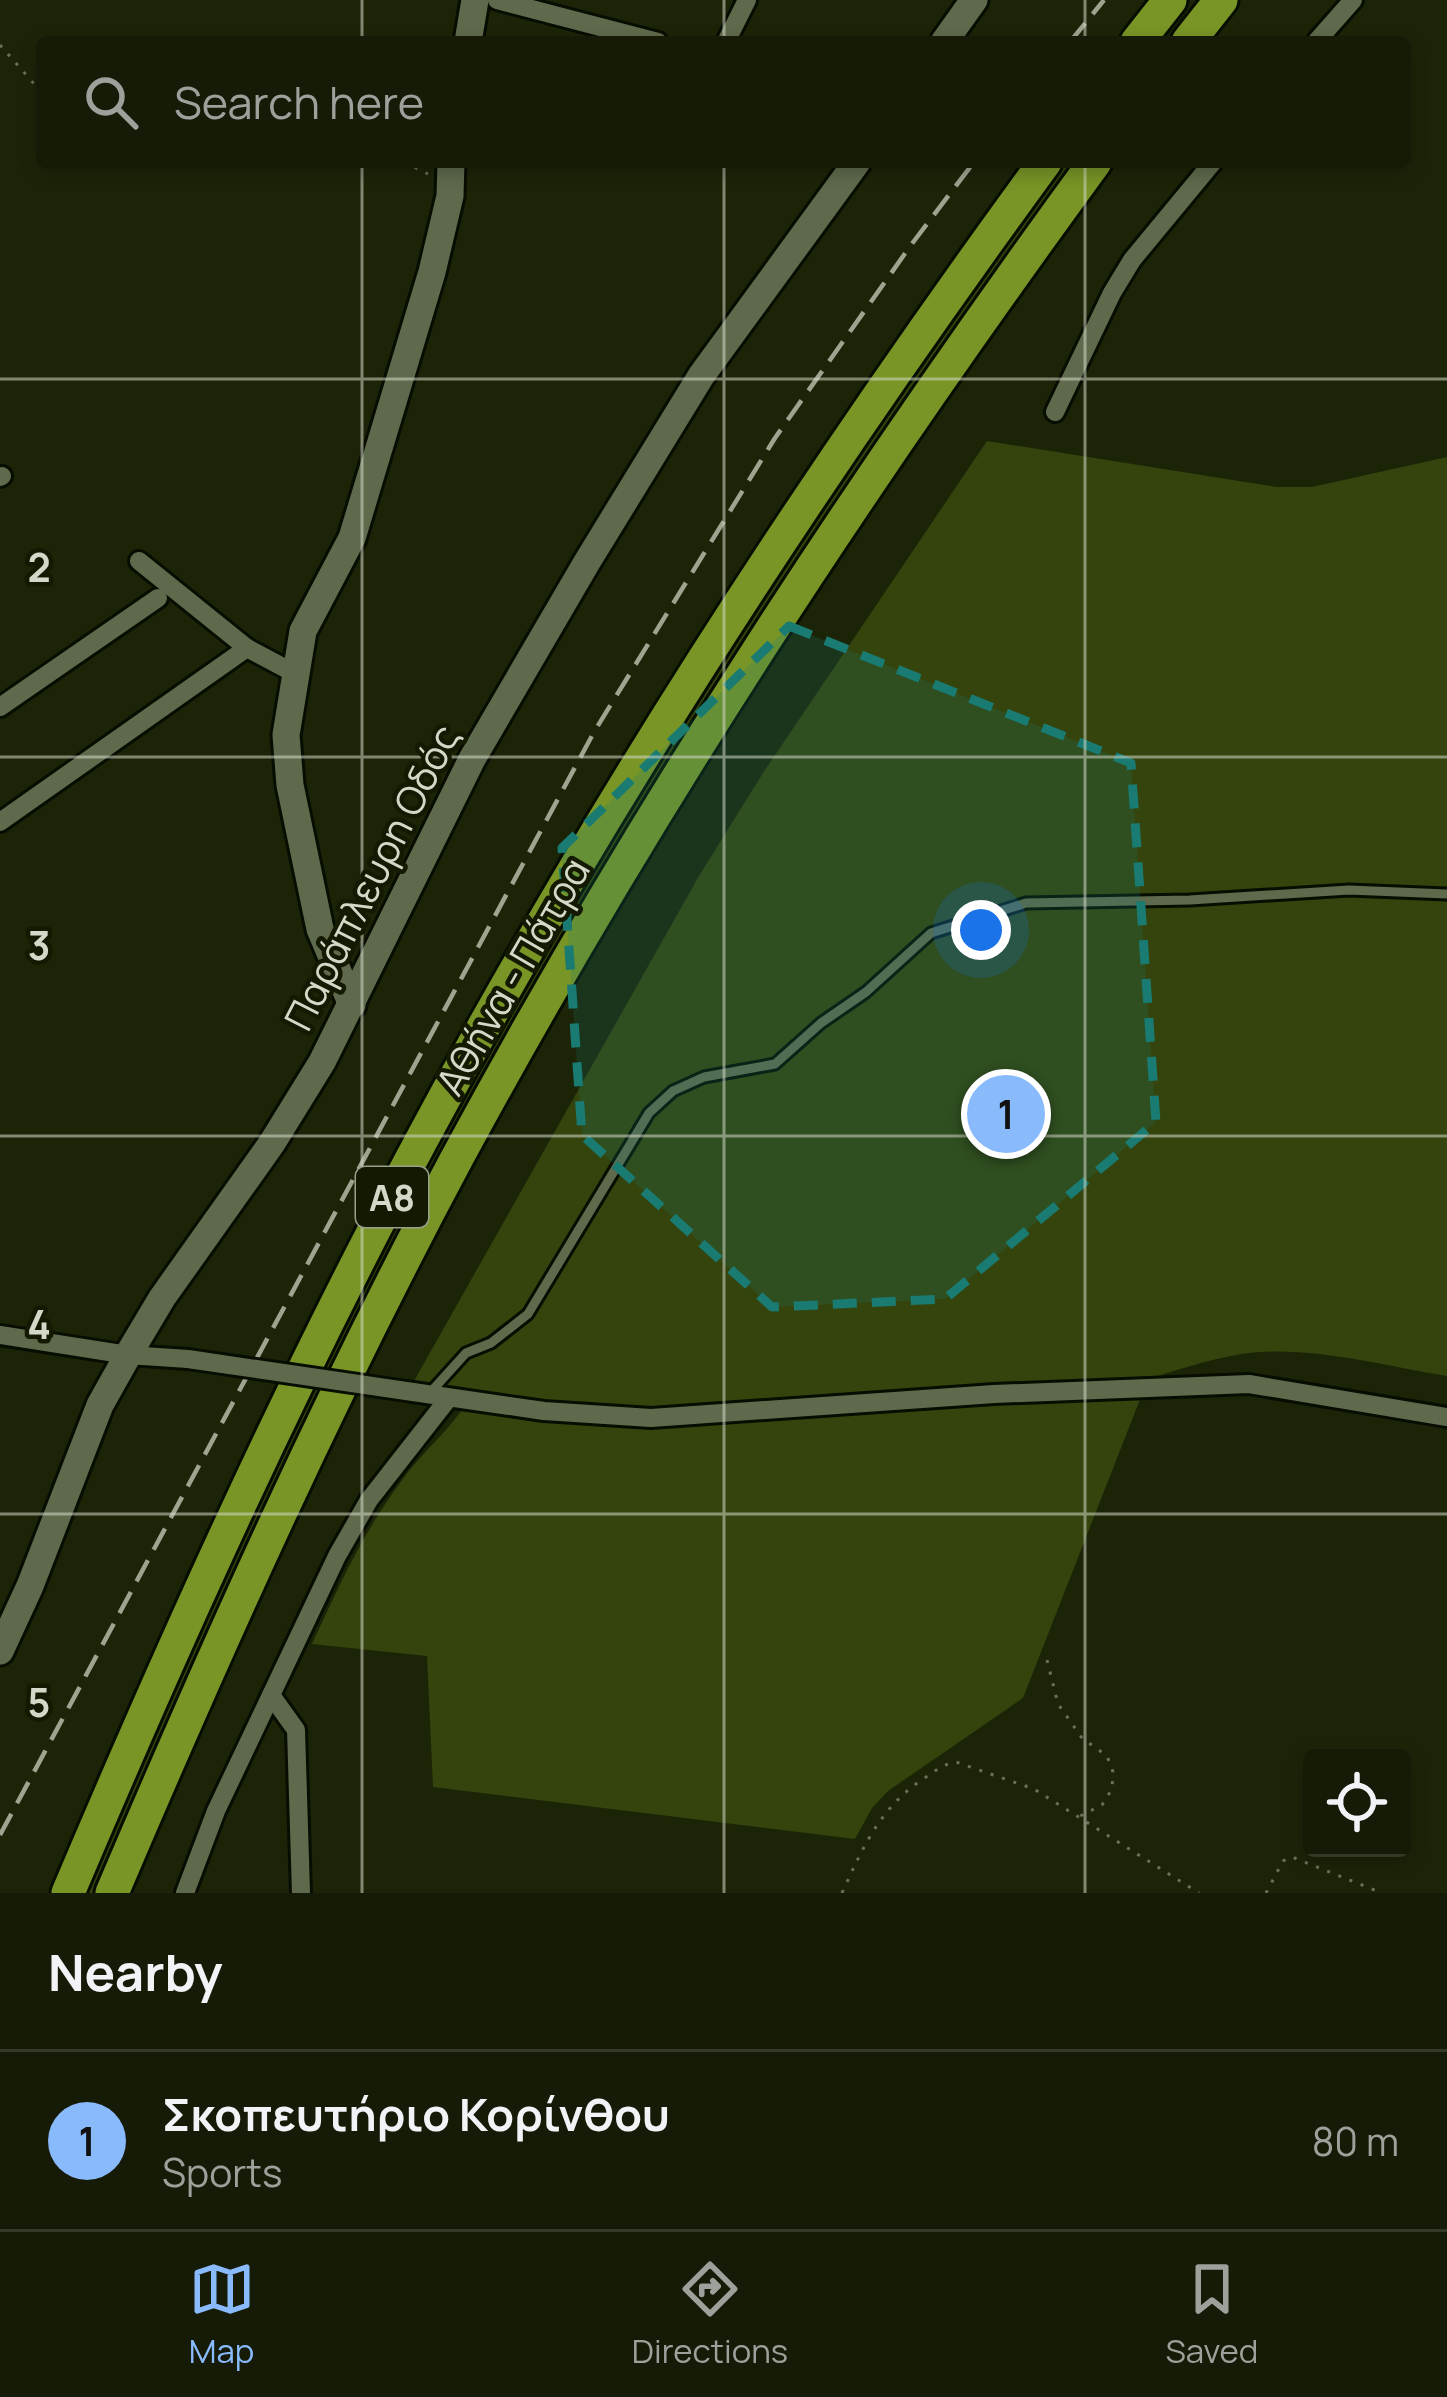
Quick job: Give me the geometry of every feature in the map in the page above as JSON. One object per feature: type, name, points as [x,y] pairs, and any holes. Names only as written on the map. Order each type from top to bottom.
[{"type":"highway","points":[[1142,36],[1170,0]]},
{"type":"highway","points":[[1193,36],[1221,0]]},
{"type":"highway","name":"Αθήνα - Πάτρα","points":[[68,1893],[259,1461],[405,1170],[525,955],[755,577],[917,337],[1041,168]]},
{"type":"highway","name":"Αθήνα - Πάτρα","points":[[112,1893],[296,1479],[442,1188],[560,975],[802,580],[951,361],[1091,168]]},
{"type":"street","points":[[469,36],[475,0]]},
{"type":"street","points":[[497,0],[635,36]]},
{"type":"street","points":[[729,36],[747,0]]},
{"type":"street","points":[[948,36],[974,0]]},
{"type":"street","points":[[1321,36],[1353,0]]},
{"type":"street","points":[[352,1006],[320,929],[290,785],[286,735],[308,617],[344,560],[352,538],[437,254],[450,196],[451,168]]},
{"type":"street","name":"Παράπλευρη Οδός","points":[[0,1651],[100,1405],[128,1355],[162,1298],[272,1143],[352,1006],[472,759],[587,562],[701,376],[853,168]]},
{"type":"street","points":[[1055,412],[1132,260],[1209,168]]},
{"type":"street","points":[[139,561],[247,648],[294,673]]},
{"type":"street","points":[[0,707],[158,598]]},
{"type":"street","points":[[0,822],[247,648]]},
{"type":"street","points":[[0,1335],[578,1415],[651,1418],[994,1394],[1249,1384],[1447,1417]]},
{"type":"street","points":[[184,1893],[216,1811],[337,1556],[430,1396]]},
{"type":"street","points":[[271,1695],[296,1730],[301,1893]]},
{"type":"lane","points":[[430,1396],[466,1353],[490,1343],[528,1314],[649,1113],[673,1091],[704,1078],[775,1064],[931,933],[1026,903],[1349,890],[1447,894]]},
{"type":"path","points":[[0,45],[36,87]]},
{"type":"path","points":[[1048,1660],[1058,1704],[1082,1738],[1106,1756],[1113,1772],[1112,1789],[1102,1805],[1078,1817]]},
{"type":"path","points":[[842,1893],[884,1811],[946,1763],[956,1762],[1034,1790],[1198,1893]]},
{"type":"path","points":[[1266,1893],[1283,1861],[1292,1857],[1382,1893]]},
{"type":"highlighted area","points":[[789,626],[1131,763],[1156,1122],[945,1299],[772,1307],[582,1135],[562,848]]},
{"type":"green space","points":[[1061,168],[1072,168],[938,351],[800,555],[608,861],[265,1509],[95,1893],[86,1893],[298,1418],[439,1141],[583,888],[736,641]]},
{"type":"green space","points":[[987,441],[1276,487],[1312,487],[1447,457],[1447,1376],[1282,1351],[1231,1356],[1148,1379],[1023,1698],[888,1791],[855,1839],[433,1787],[427,1656],[312,1644],[376,1518],[473,1391],[414,1381],[699,876]]},
{"type":"railway","points":[[1075,36],[1104,0]]},
{"type":"railway","points":[[0,1835],[594,732],[775,438],[969,168]]},
{"type":"place","name":"Σκοπευτήριο Κορίνθου","points":[[1006,1114]]}]
